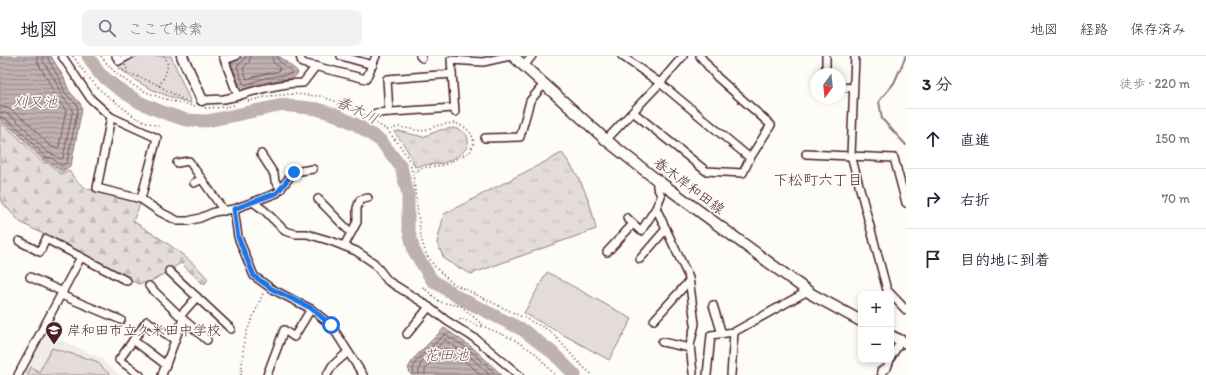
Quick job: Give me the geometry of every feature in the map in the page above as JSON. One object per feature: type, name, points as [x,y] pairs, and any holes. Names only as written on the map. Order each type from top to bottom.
[{"type":"main road","points":[[182,56],[202,100]]},
{"type":"main road","name":"春木岸和田線","points":[[512,56],[606,140],[657,180],[808,291],[858,319]]},
{"type":"main road","points":[[894,337],[904,342]]},
{"type":"street","points":[[62,56],[91,99],[111,117],[157,138],[141,198]]},
{"type":"street","points":[[116,56],[119,61],[128,56]]},
{"type":"street","points":[[236,56],[224,58],[238,96]]},
{"type":"street","points":[[300,56],[302,63],[366,79],[376,56]]},
{"type":"street","points":[[341,56],[373,65]]},
{"type":"street","points":[[376,113],[455,110],[451,60],[466,58],[483,62],[512,56]]},
{"type":"street","points":[[524,66],[532,56]]},
{"type":"street","points":[[622,56],[660,83],[750,158]]},
{"type":"street","points":[[606,140],[684,56]]},
{"type":"street","points":[[633,112],[706,171],[743,173],[750,158],[771,126],[718,77],[700,56]]},
{"type":"street","points":[[826,56],[826,68]]},
{"type":"street","points":[[855,56],[851,155],[887,290],[906,310]]},
{"type":"street","points":[[202,100],[224,99],[270,86],[303,83],[316,66]]},
{"type":"street","points":[[389,112],[387,78],[452,74]]},
{"type":"street","points":[[485,138],[520,137],[530,101],[544,84]]},
{"type":"street","points":[[846,87],[853,88]]},
{"type":"street","points":[[111,117],[97,188],[141,198],[160,212],[178,221],[188,221],[214,212],[234,209],[277,193],[294,172],[313,169]]},
{"type":"street","points":[[260,154],[274,174],[275,181],[280,189]]},
{"type":"street","points":[[806,154],[894,158],[906,203]]},
{"type":"street","points":[[177,163],[189,161],[224,211]]},
{"type":"street","points":[[194,183],[202,179]]},
{"type":"street","points":[[627,218],[641,231],[656,208],[661,196],[657,187],[657,180]]},
{"type":"street","points":[[344,246],[357,222],[357,208],[360,200],[368,198]]},
{"type":"street","points":[[318,199],[351,233]]},
{"type":"street","points":[[253,202],[265,211],[285,231],[296,234],[307,234],[331,241],[356,251],[374,263],[388,281],[476,339],[519,375]]},
{"type":"street","points":[[656,208],[685,268],[689,281],[695,324],[690,344],[693,373]]},
{"type":"street","points":[[234,209],[238,237],[254,276],[267,285],[311,308],[331,325],[363,375]]},
{"type":"street","points":[[607,252],[633,224]]},
{"type":"street","points":[[640,259],[666,228]]},
{"type":"street","points":[[19,241],[40,252],[46,239],[127,281]]},
{"type":"street","points":[[18,375],[81,257]]},
{"type":"street","points":[[170,271],[231,329]]},
{"type":"street","points":[[30,277],[121,320]]},
{"type":"street","points":[[654,320],[689,281]]},
{"type":"street","points":[[149,286],[207,340]]},
{"type":"street","points":[[707,375],[711,335],[734,332],[808,291]]},
{"type":"street","points":[[162,375],[182,317],[197,297]]},
{"type":"street","points":[[714,305],[722,334]]},
{"type":"street","points":[[407,334],[429,307]]},
{"type":"street","points":[[268,375],[284,330],[294,336],[311,308]]},
{"type":"street","points":[[140,375],[119,360],[148,321],[175,340]]},
{"type":"street","points":[[731,375],[734,332]]},
{"type":"street","points":[[133,340],[166,365]]},
{"type":"street","points":[[662,342],[690,348]]},
{"type":"street","points":[[894,354],[904,342]]},
{"type":"street","points":[[327,375],[332,366],[348,352]]},
{"type":"street","points":[[879,374],[887,368],[889,363]]},
{"type":"path","points":[[73,56],[84,72],[100,90],[136,118],[160,127]]},
{"type":"path","points":[[159,86],[168,66],[168,62],[164,56]]},
{"type":"path","points":[[116,66],[159,86],[184,100],[187,104]]},
{"type":"path","points":[[320,96],[352,109],[387,130],[398,142],[408,158],[413,174],[421,238],[426,254],[436,268],[452,283],[547,330],[558,338],[578,361],[593,375]]},
{"type":"path","points":[[387,130],[399,127],[422,131],[440,125],[454,123],[466,128],[472,135],[474,143],[470,152],[444,166],[421,168],[413,174]]},
{"type":"path","points":[[242,375],[244,342],[247,331],[259,299],[267,285]]},
{"type":"path","points":[[423,288],[440,302],[461,306],[485,326],[513,339],[535,353],[555,375]]},
{"type":"path","points":[[465,324],[459,320],[461,318],[479,326],[485,326]]},
{"type":"shaded area","name":"岸和田市立久米田中学校","points":[[42,332],[103,359],[103,361],[120,375],[19,375]]},
{"type":"green space","points":[[138,56],[171,56],[191,103],[171,97],[143,85],[118,66]]},
{"type":"green space","points":[[0,122],[16,135],[43,163],[49,163],[61,174],[69,170],[77,181],[88,189],[141,202],[133,221],[172,247],[200,270],[208,279],[204,285],[181,263],[150,282],[138,284],[20,222],[0,200]]},
{"type":"green space","points":[[453,128],[467,135],[468,145],[466,149],[455,158],[443,163],[415,167],[401,140],[394,132],[399,131],[423,137],[440,130]]},
{"type":"green space","points":[[562,153],[580,180],[588,198],[596,229],[471,274],[445,260],[437,243],[444,214]]},
{"type":"green space","points":[[547,272],[632,319],[609,360],[524,313]]},
{"type":"green space","points":[[52,348],[96,361],[110,375],[27,375],[31,367],[39,372]]},
{"type":"water","name":"刈又池","points":[[0,56],[51,56],[64,78],[69,91],[80,103],[82,109],[71,165],[62,172],[50,162],[44,161],[17,133],[0,120]]},
{"type":"water","points":[[246,56],[279,56],[297,71],[298,74],[288,79],[266,82],[245,89],[240,87],[231,62]]},
{"type":"water","name":"花田池","points":[[444,328],[473,348],[502,375],[411,375],[408,368],[414,358]]},
{"type":"waterway","name":"春木川","points":[[88,56],[99,73],[116,87],[139,102],[186,120],[207,121],[283,105],[317,109],[336,115],[357,125],[381,141],[401,167],[408,194],[408,227],[414,251],[432,280],[458,297],[523,330],[553,353],[575,375]]},
{"type":"waterway","points":[[906,56],[894,83],[879,101],[882,119],[906,145]]},
{"type":"place","name":"岸和田市立久米田中学校","points":[[54,345]]},
{"type":"district","name":"下松町六丁目","points":[[818,180]]},
{"type":"route","points":[[294,172],[277,193],[234,209],[238,237],[254,276],[272,289],[311,308],[331,325]]}]
